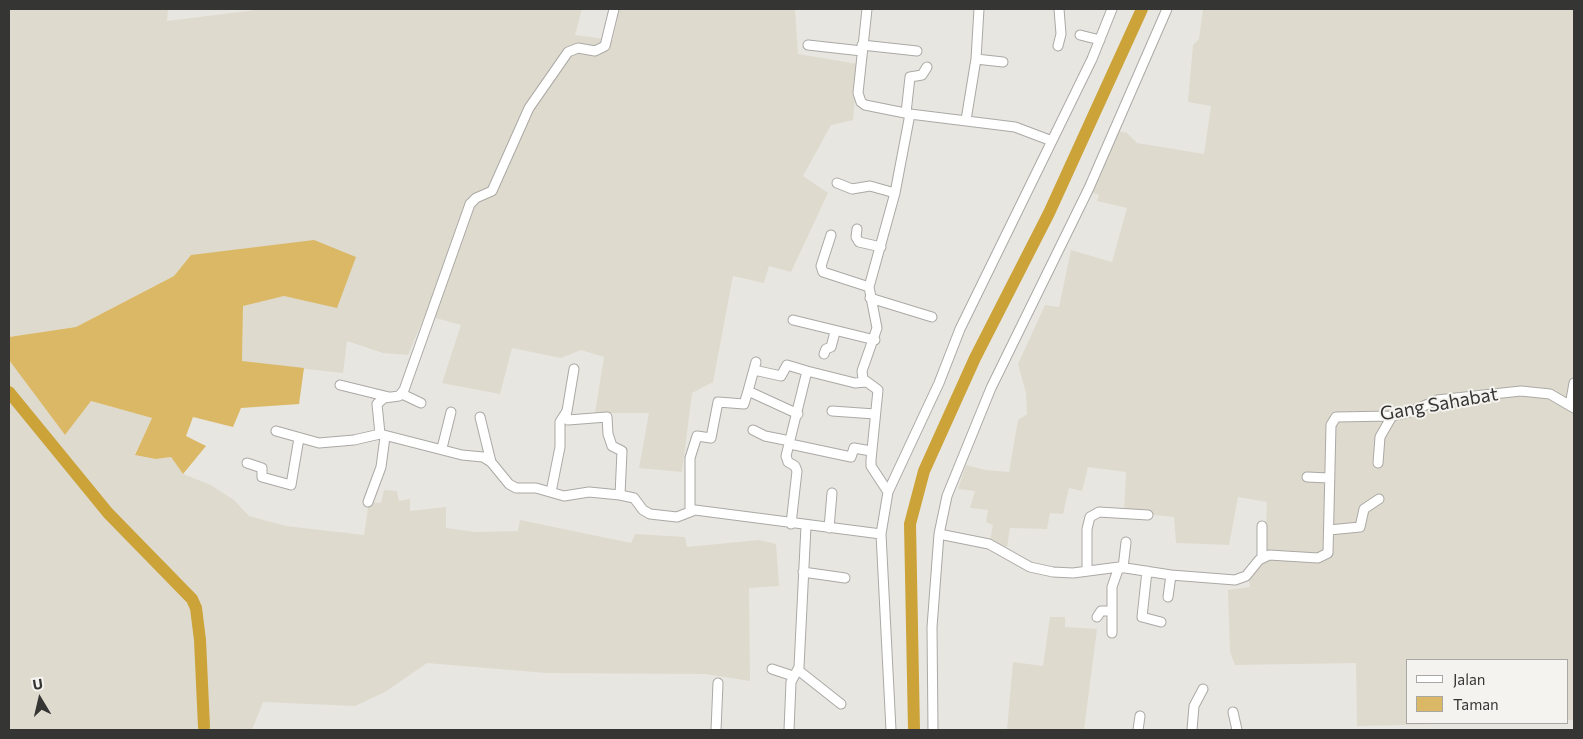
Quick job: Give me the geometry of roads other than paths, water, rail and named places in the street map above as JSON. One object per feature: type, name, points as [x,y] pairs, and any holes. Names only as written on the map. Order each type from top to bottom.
[{"type":"street","points":[[402,394],[470,204],[476,198],[492,190],[525,116],[568,52],[578,48],[596,50],[605,46],[609,37],[614,9]]},
{"type":"street","points":[[867,9],[858,93],[861,102],[908,113],[1016,127],[1052,141]]},
{"type":"street","points":[[966,120],[976,59],[980,9]]},
{"type":"street","points":[[1058,46],[1061,34],[1059,9]]},
{"type":"street","points":[[891,730],[881,534],[888,492],[939,383],[960,329],[1100,40],[1112,9]]},
{"type":"street","points":[[933,730],[932,628],[939,534],[947,496],[975,425],[1089,188],[1167,9]]},
{"type":"street","points":[[1080,35],[1100,40]]},
{"type":"street","points":[[808,45],[917,51]]},
{"type":"street","points":[[976,59],[1002,62]]},
{"type":"street","points":[[888,492],[872,466],[871,451],[878,390],[866,382],[862,374],[874,340],[877,323],[869,287],[894,193],[908,113],[910,77],[922,75],[927,67]]},
{"type":"street","points":[[837,183],[852,189],[870,186],[894,193]]},
{"type":"street","points":[[857,229],[856,240],[881,247]]},
{"type":"street","points":[[831,235],[821,266],[823,272],[869,287]]},
{"type":"street","points":[[870,298],[932,317]]},
{"type":"street","points":[[793,320],[835,332],[874,340]]},
{"type":"street","points":[[824,354],[826,349],[831,347],[835,332]]},
{"type":"street","points":[[690,512],[690,458],[697,436],[711,438],[718,402],[744,404],[755,366],[782,376],[787,365],[855,383],[866,382]]},
{"type":"street","points":[[550,492],[560,447],[560,422],[566,414],[574,369]]},
{"type":"street","points":[[791,524],[797,471],[795,466],[787,460],[807,371]]},
{"type":"street","points":[[1572,407],[1574,383]]},
{"type":"street","points":[[340,385],[390,397]]},
{"type":"street","points":[[748,391],[798,414]]},
{"type":"street","name":"Gang Sahabat","points":[[1262,558],[1274,555],[1322,557],[1328,550],[1330,425],[1333,419],[1344,416],[1392,416],[1410,412],[1437,400],[1497,393],[1542,392],[1550,394],[1572,407]]},
{"type":"street","points":[[368,502],[381,466],[383,435],[377,404],[384,398],[402,394],[422,403]]},
{"type":"street","points":[[832,411],[875,414]]},
{"type":"street","points":[[442,448],[451,412]]},
{"type":"street","points":[[566,414],[569,420],[607,417],[608,434],[612,446],[622,451],[620,495]]},
{"type":"street","points":[[1378,463],[1380,437],[1392,416]]},
{"type":"street","points":[[480,417],[491,462]]},
{"type":"street","points":[[753,430],[765,436],[850,457],[854,448],[871,451]]},
{"type":"street","points":[[276,431],[319,443],[383,435],[442,448],[462,455],[483,457],[491,462],[512,486],[536,488],[564,496],[589,492],[620,495],[634,498],[641,508],[650,514],[677,518],[695,510],[806,526],[881,534]]},
{"type":"street","points":[[247,463],[262,468],[262,477],[291,485],[299,438]]},
{"type":"street","points":[[1307,477],[1329,478]]},
{"type":"street","points":[[829,528],[832,493]]},
{"type":"street","points":[[1329,530],[1360,527],[1364,509],[1379,499]]},
{"type":"street","points":[[1087,571],[1087,529],[1090,517],[1099,512],[1148,515]]},
{"type":"street","points":[[789,730],[790,687],[795,673],[806,526]]},
{"type":"street","points":[[939,534],[989,544],[1020,562],[1043,570],[1073,574],[1121,568],[1171,575],[1235,580],[1246,576],[1262,558],[1262,526]]},
{"type":"street","points":[[1112,633],[1110,610],[1112,587],[1121,568],[1126,542]]},
{"type":"street","points":[[803,572],[816,569],[845,578]]},
{"type":"street","points":[[1147,571],[1142,617],[1161,622]]},
{"type":"street","points":[[1168,597],[1171,575]]},
{"type":"street","points":[[1097,617],[1101,610],[1110,610]]},
{"type":"street","points":[[772,669],[795,673],[841,704]]},
{"type":"street","points":[[716,730],[718,683]]},
{"type":"street","points":[[1192,730],[1194,706],[1203,689]]},
{"type":"street","points":[[1233,712],[1236,730]]},
{"type":"street","points":[[1138,730],[1140,716]]},
{"type":"waterway","points":[[914,730],[910,524],[924,471],[975,358],[1049,213],[1142,9]]},
{"type":"waterway","points":[[9,392],[108,513],[192,599],[196,608],[200,640],[204,727]]}]
